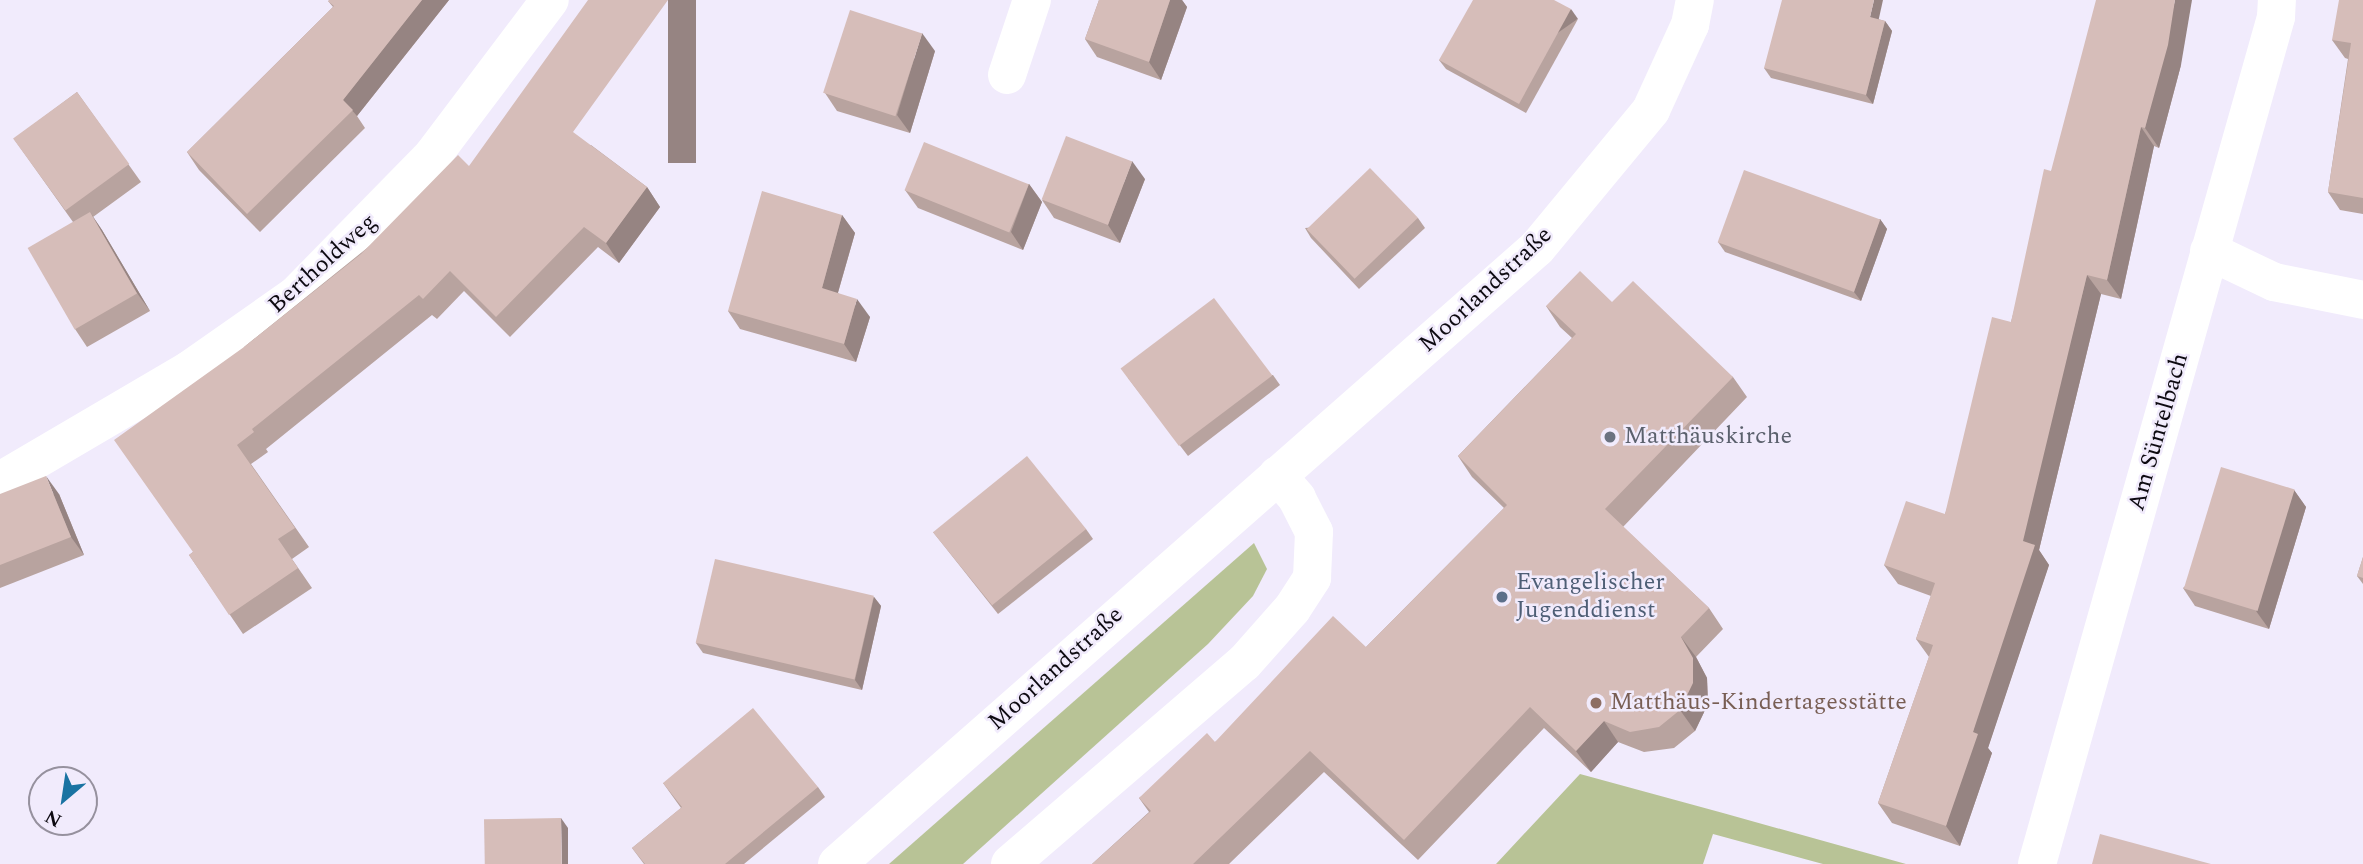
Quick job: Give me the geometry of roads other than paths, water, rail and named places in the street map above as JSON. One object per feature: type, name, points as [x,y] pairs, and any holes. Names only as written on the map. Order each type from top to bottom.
[{"type":"street","name":"Bertholdweg","points":[[0,481],[189,370],[296,295],[433,155],[550,0]]},
{"type":"street","points":[[1007,75],[1032,0]]},
{"type":"street","name":"Moorlandstraße","points":[[837,864],[1537,248],[1651,110],[1690,24],[1695,0]]},
{"type":"street","name":"Am Süntelbach","points":[[2037,864],[2210,251],[2277,0]]},
{"type":"street","points":[[2210,251],[2274,282],[2363,300]]},
{"type":"street","points":[[1010,864],[1244,663],[1292,609],[1312,578],[1314,532],[1297,498],[1277,475]]},
{"type":"place","name":"Matthäuskirche","points":[[1610,437]]},
{"type":"place","name":"Evangelischer Jugenddienst","points":[[1502,597]]},
{"type":"place","name":"Matthäus-Kindertagesstätte","points":[[1596,703]]}]
